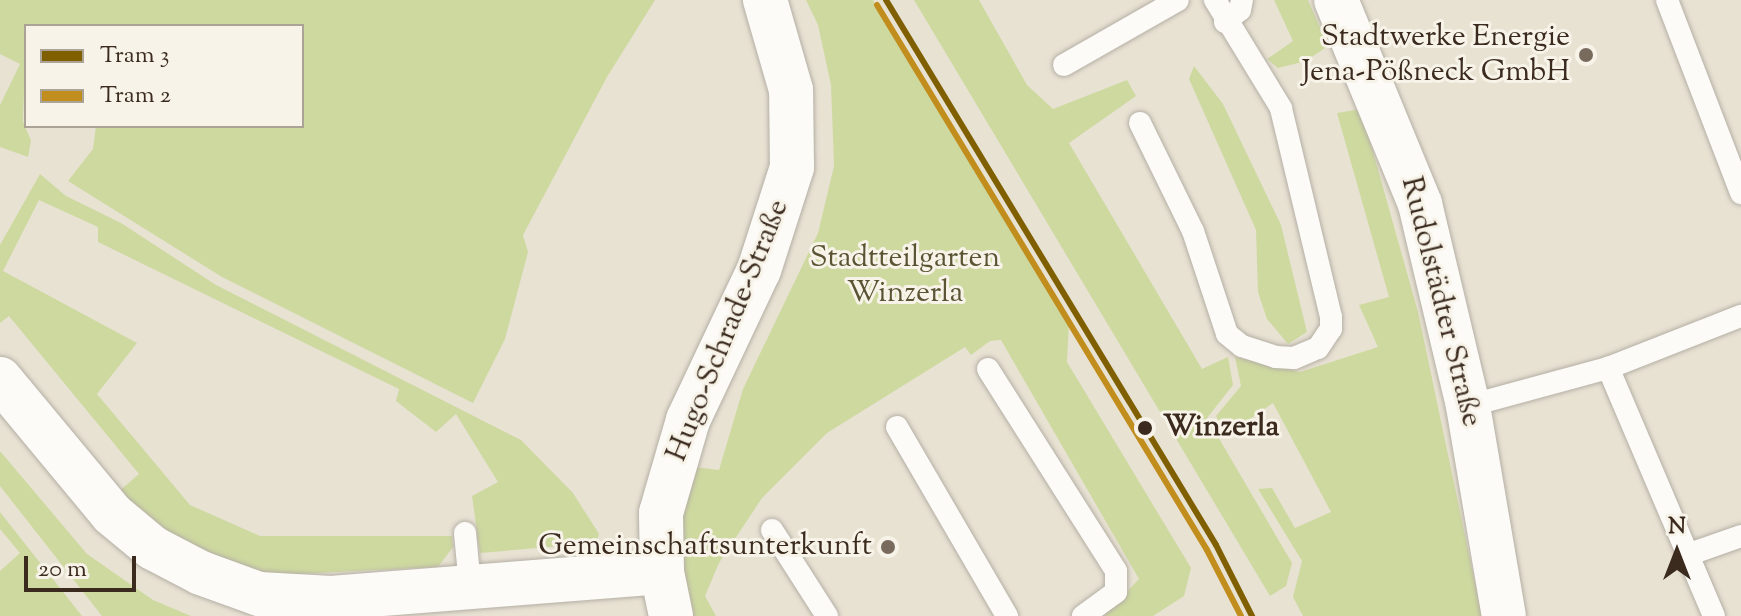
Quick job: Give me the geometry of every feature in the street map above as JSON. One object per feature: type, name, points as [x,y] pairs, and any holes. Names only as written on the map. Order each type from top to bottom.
[{"type":"street","name":"Hugo-Schrade-Straße","points":[[671,616],[662,572],[661,513],[688,420],[759,270],[792,167],[791,90],[765,0]]},
{"type":"street","name":"Rudolstädter Straße","points":[[1336,0],[1420,204],[1468,406],[1504,616]]},
{"type":"street","points":[[0,379],[112,514],[153,548],[201,573],[273,595],[331,598],[662,572]]},
{"type":"lane","points":[[1064,65],[1178,0]]},
{"type":"lane","points":[[1140,123],[1193,231],[1227,334],[1242,346],[1275,357],[1294,358],[1318,348],[1331,329],[1331,317],[1281,108],[1225,22],[1215,0]]},
{"type":"lane","points":[[1225,22],[1240,10],[1242,0]]},
{"type":"lane","points":[[1667,0],[1741,193]]},
{"type":"lane","points":[[1468,406],[1608,368],[1741,316]]},
{"type":"lane","points":[[1608,368],[1714,616]]},
{"type":"lane","points":[[988,369],[1116,571],[1116,592],[1083,616]]},
{"type":"lane","points":[[897,427],[1007,616]]},
{"type":"lane","points":[[772,530],[827,616]]},
{"type":"lane","points":[[465,533],[470,586]]},
{"type":"lane","points":[[1687,555],[1741,536]]},
{"type":"green space","points":[[0,0],[655,0],[607,77],[523,235],[528,252],[505,339],[473,403],[222,277],[68,181],[93,149],[96,128],[304,128],[304,24],[24,24],[23,121],[31,141],[28,157],[0,147],[0,105],[20,64],[0,54]]},
{"type":"green space","name":"Stadtteilgarten Winzerla","points":[[806,0],[873,0],[1069,322],[1067,362],[1191,568],[1184,596],[1153,616],[1104,616],[1139,579],[1001,340],[990,341],[971,355],[965,347],[827,433],[762,498],[719,563],[705,596],[716,616],[688,616],[678,546],[688,466],[719,470],[743,389],[818,233],[834,166],[831,85],[818,25]]},
{"type":"green space","points":[[914,0],[979,0],[1027,85],[1053,109],[1127,80],[1136,96],[1069,143],[1202,369],[1228,357],[1233,385],[1207,418],[1292,563],[1286,586],[1270,596]]},
{"type":"green space","points":[[1274,0],[1308,0],[1328,46],[1306,61],[1278,68],[1267,59],[1293,41]]},
{"type":"green space","points":[[1194,66],[1223,104],[1281,225],[1307,332],[1288,344],[1267,319],[1258,292],[1256,230],[1189,79]]},
{"type":"green space","points":[[1361,109],[1418,312],[1482,616],[1303,616],[1293,597],[1302,561],[1258,489],[1272,488],[1295,528],[1331,512],[1273,403],[1227,435],[1216,416],[1241,386],[1235,357],[1300,372],[1378,347],[1359,305],[1389,297],[1337,113]]},
{"type":"green space","points":[[40,174],[66,196],[121,223],[216,285],[521,440],[573,493],[599,534],[596,543],[480,553],[472,496],[498,482],[456,414],[436,432],[396,401],[399,389],[98,242],[98,227],[39,200],[3,271],[137,343],[97,394],[190,505],[260,536],[452,536],[453,547],[438,567],[276,575],[214,559],[167,537],[117,493],[139,474],[9,316],[0,323],[0,245]]},
{"type":"green space","points":[[0,451],[87,554],[153,600],[191,616],[102,616],[0,486]]},
{"type":"green space","points":[[0,512],[82,616],[0,616],[0,571],[20,553],[0,529]]},
{"type":"tram line","name":"3","points":[[886,0],[1216,545],[1252,616]]},
{"type":"tram line","name":"2","points":[[877,5],[1207,550],[1241,616]]},
{"type":"place","name":"Stadtwerke Energie Jena-Pößneck GmbH","points":[[1586,55]]},
{"type":"place","name":"Winzerla","points":[[1145,428]]},
{"type":"place","name":"Gemeinschaftsunterkunft","points":[[888,547]]}]
